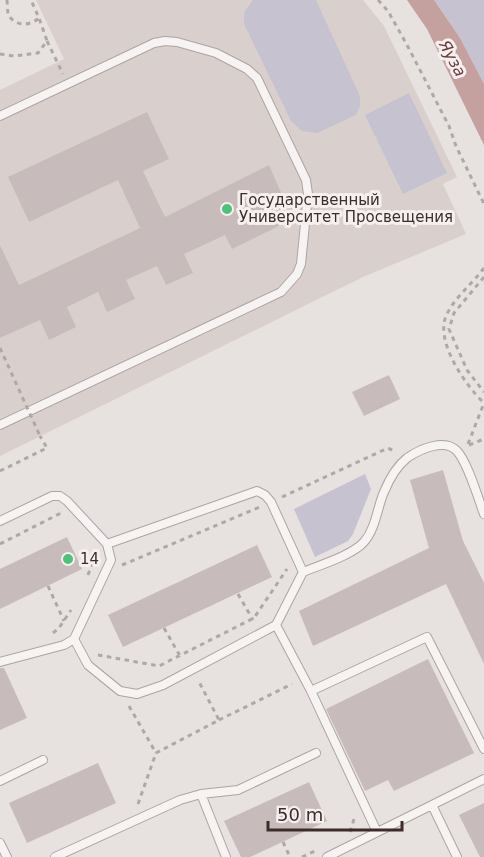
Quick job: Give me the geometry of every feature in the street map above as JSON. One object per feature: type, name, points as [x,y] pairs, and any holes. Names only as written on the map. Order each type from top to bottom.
[{"type":"lane","points":[[0,116],[154,43],[165,41],[194,45],[216,52],[247,69],[257,78],[306,180],[308,194],[301,264],[297,274],[281,292],[0,424]]},
{"type":"lane","points":[[74,639],[88,665],[120,691],[137,694],[163,685],[272,627],[303,572],[353,551],[363,544],[373,529],[383,493],[395,472],[407,458],[439,445],[450,446],[459,453],[484,514]]},
{"type":"lane","points":[[107,544],[257,491],[271,502],[303,572]]},
{"type":"lane","points":[[0,521],[52,496],[60,496],[107,544],[111,560],[74,639],[64,645],[0,662]]},
{"type":"lane","points":[[272,627],[311,691],[377,832]]},
{"type":"lane","points":[[311,691],[427,637],[484,749]]},
{"type":"lane","points":[[56,857],[180,800],[201,794],[238,790],[316,753]]},
{"type":"lane","points":[[0,781],[43,760]]},
{"type":"lane","points":[[327,857],[484,778]]},
{"type":"lane","points":[[201,794],[226,857]]},
{"type":"lane","points":[[432,805],[456,857]]},
{"type":"lane","points":[[0,843],[7,857]]},
{"type":"path","points":[[7,0],[8,15],[16,23],[28,24],[39,18]]},
{"type":"path","points":[[31,0],[47,41],[68,84]]},
{"type":"path","points":[[378,0],[398,29],[423,75],[484,204]]},
{"type":"path","points":[[0,54],[14,57],[33,55],[42,50],[47,41]]},
{"type":"path","points":[[467,446],[484,403],[474,394],[461,375],[450,353],[443,330],[445,318],[451,308],[484,268]]},
{"type":"path","points":[[484,277],[454,313],[449,329],[467,370],[484,392]]},
{"type":"path","points":[[0,348],[47,448],[0,471]]},
{"type":"path","points":[[0,544],[59,514],[66,514]]},
{"type":"path","points":[[87,578],[93,561],[94,550],[91,543]]},
{"type":"path","points":[[95,655],[159,666],[254,618],[288,566]]},
{"type":"path","points":[[48,586],[64,621]]},
{"type":"path","points":[[238,594],[251,620],[272,627]]},
{"type":"path","points":[[50,636],[64,621],[75,603]]},
{"type":"path","points":[[164,628],[180,656]]},
{"type":"path","points":[[192,669],[219,720]]},
{"type":"path","points":[[131,823],[156,753],[296,682]]},
{"type":"path","points":[[120,691],[156,753]]},
{"type":"path","points":[[349,833],[355,819],[355,809]]},
{"type":"path","points":[[283,842],[290,857]]},
{"type":"path","points":[[302,857],[321,848]]},
{"type":"shaded area","name":"Государственный Университет Просвещения","points":[[36,0],[363,0],[384,26],[457,177],[443,184],[466,234],[363,277],[0,456],[0,90],[64,59]]},
{"type":"shaded area","points":[[253,0],[316,0],[360,96],[360,106],[356,115],[317,133],[302,131],[291,121],[244,24],[244,12]]},
{"type":"shaded area","points":[[434,0],[484,0],[484,84],[460,38]]},
{"type":"shaded area","points":[[409,93],[447,173],[403,194],[365,115]]},
{"type":"shaded area","points":[[365,474],[371,489],[353,534],[348,541],[315,557],[294,509]]},
{"type":"water","name":"Яуза","points":[[407,0],[434,0],[460,38],[484,84],[484,145],[427,29]]},
{"type":"building","points":[[147,112],[169,159],[143,171],[165,217],[269,165],[287,206],[285,216],[278,223],[279,226],[232,249],[225,235],[184,254],[193,273],[166,285],[157,266],[126,280],[135,299],[107,312],[98,292],[67,307],[76,327],[49,340],[40,320],[0,338],[0,245],[19,285],[140,228],[118,180],[29,222],[8,177]]},
{"type":"building","points":[[389,375],[400,399],[364,416],[352,392]]},
{"type":"building","points":[[443,470],[463,541],[484,583],[484,664],[446,584],[313,646],[299,611],[429,548],[410,480]]},
{"type":"building","points":[[67,537],[82,569],[0,609],[0,569]]},
{"type":"building","points":[[257,545],[272,577],[123,647],[108,615]]},
{"type":"building","points":[[428,659],[474,753],[394,791],[388,780],[365,791],[326,709]]},
{"type":"building","points":[[0,668],[4,668],[27,718],[0,730]]},
{"type":"building","points":[[98,763],[116,803],[27,843],[9,803]]},
{"type":"building","points":[[309,782],[327,821],[250,857],[241,857],[224,821]]},
{"type":"building","points":[[484,803],[484,857],[480,857],[459,815]]},
{"type":"place","name":"Государственный Университет Просвещения","points":[[227,209]]},
{"type":"place","name":"14","points":[[68,559]]}]
